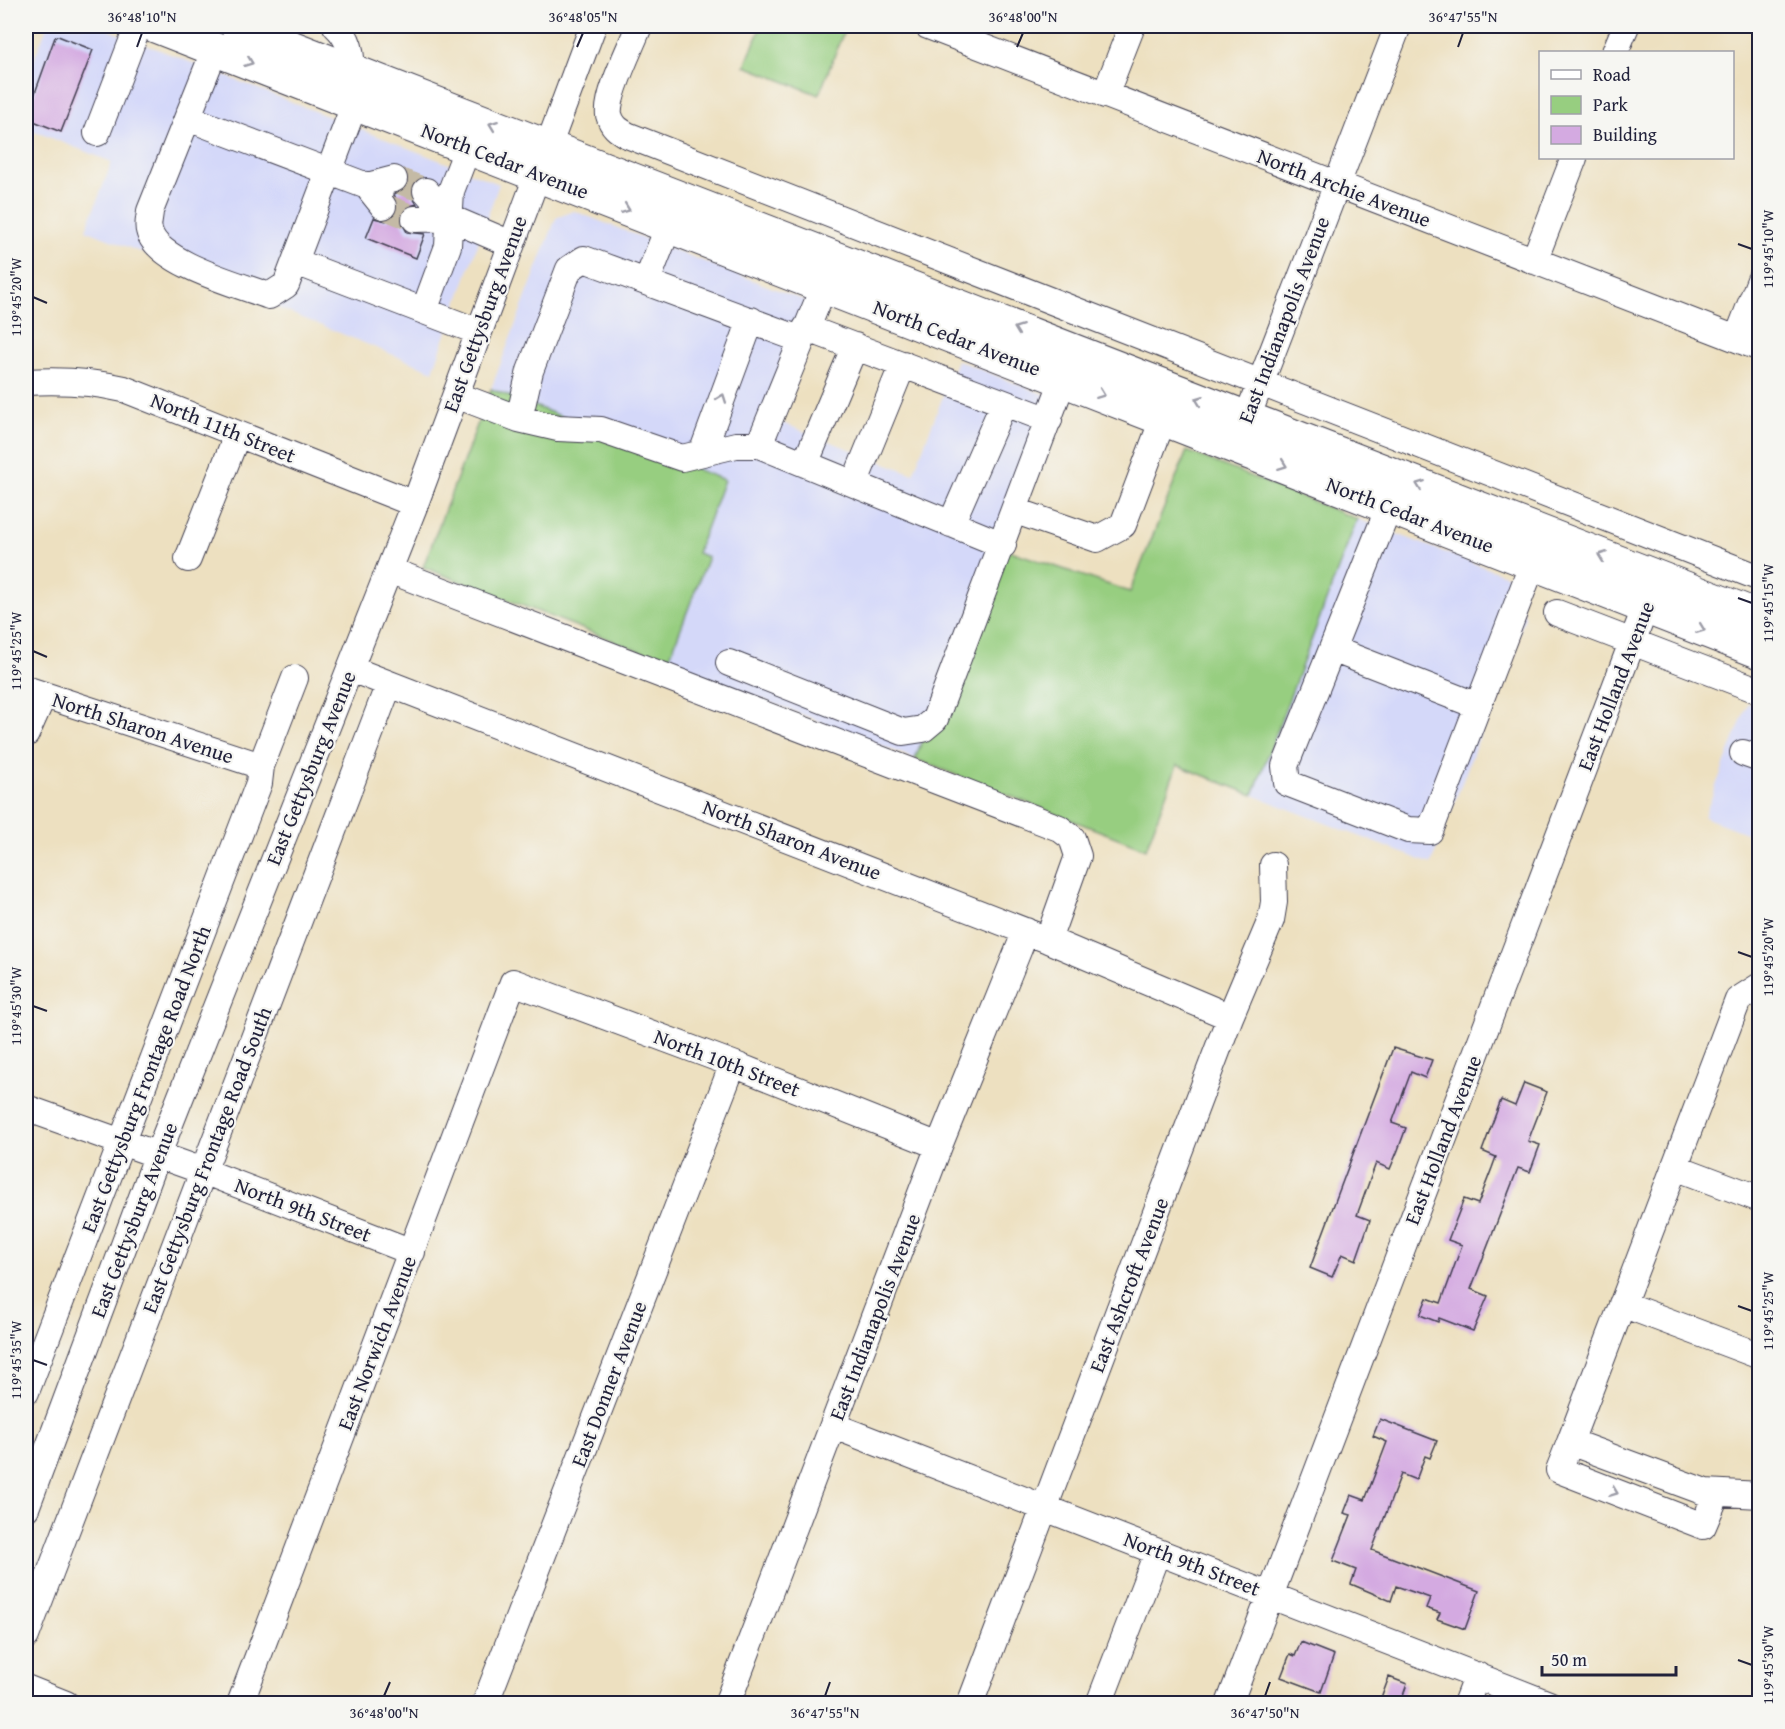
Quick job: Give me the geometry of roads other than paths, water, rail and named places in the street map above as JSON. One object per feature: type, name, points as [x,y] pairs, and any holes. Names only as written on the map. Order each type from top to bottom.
[{"type":"main road","name":"North Cedar Avenue","points":[[155,26],[468,147],[542,160],[932,296],[1241,433],[1389,507],[1760,652]]},
{"type":"main road","name":"North Cedar Avenue","points":[[237,26],[352,70],[542,160],[669,225],[1163,419],[1241,433],[1657,577],[1760,617]]},
{"type":"main road","points":[[824,286],[834,276],[844,276],[910,297],[932,296]]},
{"type":"street","points":[[97,133],[138,26]]},
{"type":"street","points":[[336,26],[346,34],[350,46],[352,70]]},
{"type":"street","name":"East Gettysburg Avenue","points":[[26,1508],[158,1154],[301,787],[351,669],[415,504],[593,26]]},
{"type":"street","points":[[639,26],[612,96],[609,113],[614,127],[627,135],[1760,578]]},
{"type":"street","name":"North Archie Avenue","points":[[928,26],[1748,343]]},
{"type":"street","points":[[1105,94],[1132,26]]},
{"type":"street","name":"East Indianapolis Avenue","points":[[1241,433],[1398,26]]},
{"type":"street","points":[[1615,51],[1626,26]]},
{"type":"street","points":[[215,49],[150,211],[148,230],[160,248],[177,260],[269,296],[286,285],[356,104]]},
{"type":"street","points":[[188,118],[383,191]]},
{"type":"street","points":[[424,311],[448,246],[451,191],[468,147]]},
{"type":"street","points":[[1534,261],[1574,159]]},
{"type":"street","points":[[421,205],[511,244]]},
{"type":"street","points":[[646,281],[669,225]]},
{"type":"street","points":[[519,419],[530,371],[569,269],[584,259],[751,320],[855,346],[1049,420]]},
{"type":"street","points":[[296,262],[479,332]]},
{"type":"street","points":[[1748,343],[1760,280]]},
{"type":"street","points":[[759,445],[824,286]]},
{"type":"street","points":[[702,453],[751,320]]},
{"type":"street","points":[[805,464],[855,346]]},
{"type":"street","points":[[854,484],[903,364]]},
{"type":"street","name":"North 11th Street","points":[[26,382],[61,380],[96,383],[124,389],[415,504]]},
{"type":"street","points":[[729,663],[903,732],[923,729],[935,719],[1064,380]]},
{"type":"street","points":[[456,395],[519,419],[558,428],[601,430],[682,458],[736,445],[759,445],[1003,545]]},
{"type":"street","points":[[951,524],[1004,403]]},
{"type":"street","points":[[1016,511],[1097,539],[1123,525],[1163,419]]},
{"type":"street","points":[[188,559],[237,435]]},
{"type":"street","points":[[1389,507],[1286,766],[1287,783],[1408,830],[1430,831],[1533,563]]},
{"type":"street","name":"East Indianapolis Avenue","points":[[389,570],[1059,828],[1072,838],[1078,856],[1037,936],[939,1146],[727,1704]]},
{"type":"street","name":"East Holland Avenue","points":[[1229,1704],[1657,577]]},
{"type":"street","points":[[1557,613],[1760,691]]},
{"type":"street","points":[[1332,649],[1478,706]]},
{"type":"street","name":"North Sharon Avenue","points":[[351,669],[1037,936],[1230,1017]]},
{"type":"street","name":"East Gettysburg Frontage Road North","points":[[26,1392],[260,783],[261,766],[295,678]]},
{"type":"street","name":"East Gettysburg Frontage Road South","points":[[26,1636],[389,684]]},
{"type":"street","points":[[26,734],[34,692]]},
{"type":"street","name":"North Sharon Avenue","points":[[34,692],[261,766]]},
{"type":"street","name":"East Ashcroft Avenue","points":[[970,1704],[1230,1017],[1270,920],[1274,902],[1274,865]]},
{"type":"street","name":"North 10th Street","points":[[513,982],[733,1064],[939,1146]]},
{"type":"street","name":"East Norwich Avenue","points":[[240,1704],[513,982]]},
{"type":"street","points":[[1717,1493],[1703,1526],[1559,1470],[1738,1000],[1754,995]]},
{"type":"street","name":"East Donner Avenue","points":[[485,1704],[733,1064]]},
{"type":"street","name":"North 9th Street","points":[[26,1108],[158,1154],[412,1252]]},
{"type":"street","points":[[1675,1167],[1760,1199]]},
{"type":"street","points":[[1622,1304],[1760,1356]]},
{"type":"street","name":"North 9th Street","points":[[834,1426],[1045,1506],[1157,1552],[1549,1704]]},
{"type":"street","points":[[1570,1442],[1705,1492],[1760,1495]]},
{"type":"street","points":[[1099,1704],[1157,1552]]},
{"type":"street","points":[[1466,1704],[1477,1676]]},
{"type":"street","points":[[26,1688],[66,1704]]},
{"type":"tunnel","points":[[394,179],[426,191]]},
{"type":"tunnel","points":[[383,206],[415,219]]}]
